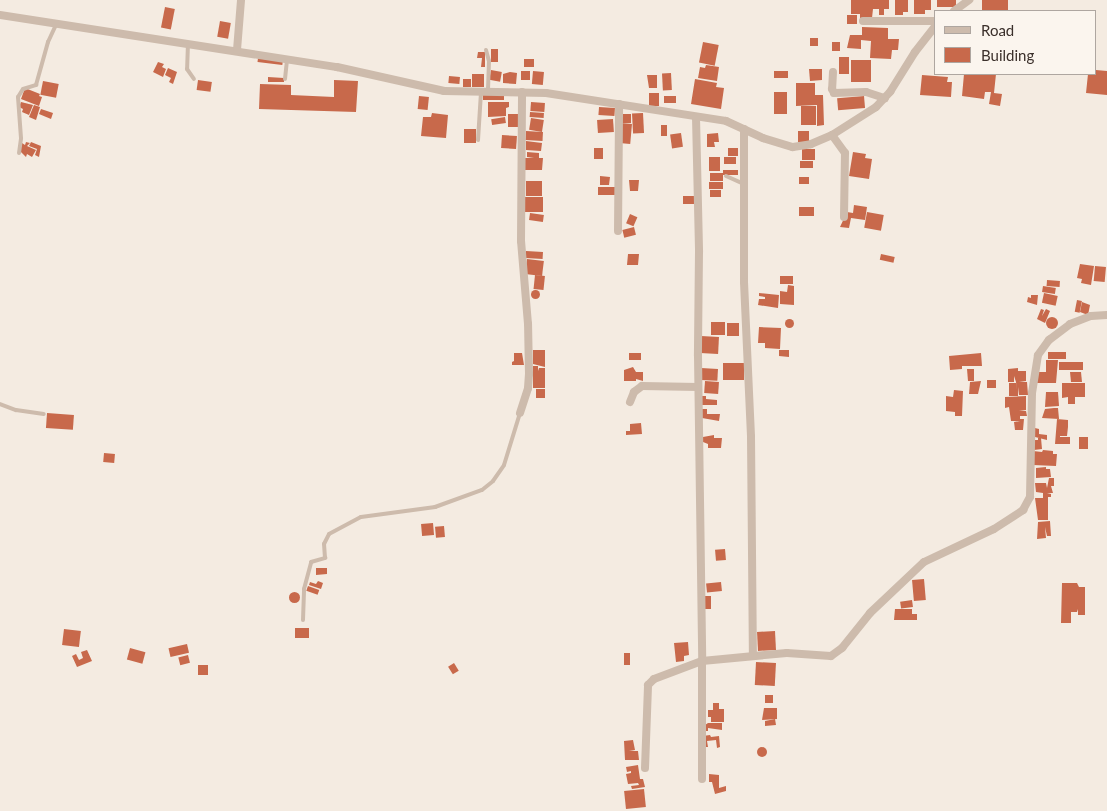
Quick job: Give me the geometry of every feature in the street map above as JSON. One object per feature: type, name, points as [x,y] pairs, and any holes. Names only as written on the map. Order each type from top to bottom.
[{"type":"street","points":[[237,50],[241,0]]},
{"type":"street","points":[[955,10],[969,0]]},
{"type":"street","points":[[0,15],[237,50],[406,81],[444,91],[522,92],[562,95],[619,104],[726,122],[763,138],[793,146],[811,144],[832,135],[876,107],[885,98],[934,28]]},
{"type":"street","points":[[863,21],[934,21]]},
{"type":"street","points":[[833,72],[832,89],[834,93],[866,92],[885,98]]},
{"type":"street","points":[[520,413],[528,388],[529,374],[528,324],[522,241],[522,92]]},
{"type":"street","points":[[618,231],[619,104]]},
{"type":"street","points":[[696,117],[699,252],[698,386],[702,779]]},
{"type":"street","points":[[744,129],[744,282],[751,437],[753,656]]},
{"type":"street","points":[[832,135],[845,153],[844,217]]},
{"type":"street","points":[[644,768],[648,685],[654,679],[702,661],[787,653],[822,657],[838,652],[870,613],[924,562],[994,529],[1023,510],[1030,497],[1032,393],[1038,355],[1049,340],[1070,324],[1091,316],[1107,314]]},
{"type":"street","points":[[630,402],[634,392],[642,386],[698,386]]},
{"type":"lane","points":[[19,153],[21,138],[18,97],[23,89],[36,85],[48,42],[57,23]]},
{"type":"lane","points":[[188,43],[187,69],[194,78]]},
{"type":"lane","points":[[478,140],[489,61],[486,50]]},
{"type":"lane","points":[[286,79],[287,59]]},
{"type":"lane","points":[[726,176],[744,184]]},
{"type":"lane","points":[[0,404],[44,414]]},
{"type":"lane","points":[[303,620],[304,589],[311,562],[325,558],[324,544],[329,534],[361,517],[435,507],[482,490],[493,481],[504,465],[520,413]]},
{"type":"building","points":[[851,0],[889,0],[889,9],[884,9],[884,15],[879,15],[879,9],[873,9],[872,18],[860,18],[860,14],[851,14]]},
{"type":"building","points":[[895,0],[908,0],[908,12],[903,12],[903,15],[895,15]]},
{"type":"building","points":[[914,0],[931,0],[931,10],[925,10],[925,14],[914,14]]},
{"type":"building","points":[[937,0],[956,0],[956,7],[937,7]]},
{"type":"building","points":[[982,0],[1008,0],[1008,10],[982,10]]},
{"type":"building","points":[[165,7],[175,9],[171,30],[161,28]]},
{"type":"building","points":[[847,15],[857,15],[857,24],[847,24]]},
{"type":"building","points":[[220,21],[231,23],[228,39],[217,37]]},
{"type":"building","points":[[862,27],[888,28],[888,39],[899,39],[898,50],[892,50],[891,59],[870,58],[871,41],[861,40],[861,49],[847,48],[850,35],[862,35]]},
{"type":"building","points":[[810,38],[818,38],[818,46],[810,46]]},
{"type":"building","points":[[703,42],[719,45],[715,66],[699,63]]},
{"type":"building","points":[[832,42],[840,42],[840,51],[832,51]]},
{"type":"building","points":[[491,49],[498,49],[498,62],[491,62]]},
{"type":"building","points":[[478,52],[485,52],[485,67],[481,67],[482,58],[477,58]]},
{"type":"building","points":[[839,57],[849,57],[849,74],[839,74]]},
{"type":"building","points":[[258,58],[283,61],[282,65],[258,62]]},
{"type":"building","points":[[524,59],[534,59],[534,67],[524,67]]},
{"type":"building","points":[[851,60],[871,60],[871,82],[851,82]]},
{"type":"building","points":[[158,62],[164,64],[162,67],[166,69],[163,77],[153,72]]},
{"type":"building","points":[[706,65],[719,67],[717,81],[698,78],[700,67],[705,68]]},
{"type":"building","points":[[168,68],[177,72],[173,84],[169,82],[171,78],[165,75]]},
{"type":"building","points":[[809,69],[822,69],[822,80],[810,81]]},
{"type":"building","points":[[491,70],[502,72],[500,82],[489,80]]},
{"type":"building","points":[[1097,70],[1107,71],[1107,95],[1086,93],[1088,75],[1097,75]]},
{"type":"building","points":[[521,71],[530,71],[530,80],[521,80]]},
{"type":"building","points":[[533,71],[544,72],[543,85],[532,84]]},
{"type":"building","points":[[774,71],[788,71],[788,78],[774,78]]},
{"type":"building","points":[[517,73],[516,84],[503,83],[503,74]]},
{"type":"building","points":[[662,73],[671,73],[672,90],[663,90]]},
{"type":"building","points":[[472,74],[484,74],[484,87],[472,87]]},
{"type":"building","points":[[647,75],[657,75],[657,88],[649,88]]},
{"type":"building","points":[[922,75],[948,77],[947,82],[952,82],[951,97],[920,95]]},
{"type":"building","points":[[964,75],[996,75],[994,93],[1002,94],[1000,106],[989,104],[991,92],[985,92],[984,99],[962,96]]},
{"type":"building","points":[[449,76],[460,77],[459,84],[448,83]]},
{"type":"building","points":[[268,77],[284,78],[284,82],[268,82]]},
{"type":"building","points":[[463,79],[471,79],[471,87],[463,87]]},
{"type":"building","points":[[695,79],[717,83],[716,87],[724,88],[721,109],[691,104]]},
{"type":"building","points":[[198,80],[212,82],[210,92],[197,90]]},
{"type":"building","points":[[334,80],[358,81],[356,112],[259,109],[260,84],[291,85],[291,95],[334,97]]},
{"type":"building","points":[[43,81],[59,84],[56,98],[40,95]]},
{"type":"building","points":[[796,83],[815,83],[815,95],[823,95],[824,125],[817,126],[817,105],[796,106]]},
{"type":"building","points":[[25,88],[40,94],[39,96],[42,97],[39,106],[21,99]]},
{"type":"building","points":[[774,92],[787,92],[787,114],[774,114]]},
{"type":"building","points":[[649,93],[659,93],[659,106],[649,106]]},
{"type":"building","points":[[483,95],[504,95],[504,100],[483,100]]},
{"type":"building","points":[[419,96],[429,97],[428,110],[418,109]]},
{"type":"building","points":[[664,96],[676,96],[676,103],[664,103]]},
{"type":"building","points":[[864,96],[865,108],[838,110],[837,98]]},
{"type":"building","points":[[21,102],[33,105],[29,115],[22,112],[23,109],[19,107]]},
{"type":"building","points":[[488,102],[509,102],[509,107],[506,108],[506,116],[488,117]]},
{"type":"building","points":[[531,102],[545,103],[544,112],[530,111]]},
{"type":"building","points":[[34,105],[40,107],[36,120],[29,117]]},
{"type":"building","points":[[801,106],[816,106],[816,125],[801,125]]},
{"type":"building","points":[[599,107],[615,108],[614,116],[598,115]]},
{"type":"building","points":[[41,109],[53,113],[51,119],[39,114]]},
{"type":"building","points":[[530,112],[544,113],[544,118],[530,117]]},
{"type":"building","points":[[432,113],[448,115],[446,138],[421,136],[423,117],[431,117]]},
{"type":"building","points":[[643,113],[644,133],[633,134],[632,114]]},
{"type":"building","points":[[508,114],[518,114],[518,127],[508,127]]},
{"type":"building","points":[[621,114],[631,114],[631,123],[621,123]]},
{"type":"building","points":[[505,117],[506,123],[492,125],[491,119]]},
{"type":"building","points":[[531,118],[544,120],[542,132],[529,130]]},
{"type":"building","points":[[613,119],[614,132],[598,133],[597,120]]},
{"type":"building","points":[[621,123],[632,124],[630,144],[619,143]]},
{"type":"building","points":[[661,125],[667,125],[667,136],[661,136]]},
{"type":"building","points":[[464,129],[476,129],[476,143],[464,143]]},
{"type":"building","points":[[526,131],[543,132],[543,141],[526,140]]},
{"type":"building","points":[[798,131],[809,131],[809,142],[798,142]]},
{"type":"building","points":[[681,133],[683,147],[672,148],[670,135]]},
{"type":"building","points":[[718,133],[719,142],[714,142],[715,147],[707,147],[707,134]]},
{"type":"building","points":[[502,135],[517,136],[516,149],[501,148]]},
{"type":"building","points":[[526,141],[542,143],[541,151],[526,150]]},
{"type":"building","points":[[26,142],[30,143],[27,146],[36,150],[32,157],[27,154],[26,157],[20,151],[22,143],[25,145]]},
{"type":"building","points":[[31,142],[41,146],[39,157],[35,155],[37,149],[29,146]]},
{"type":"building","points":[[594,148],[603,148],[603,159],[594,159]]},
{"type":"building","points":[[728,148],[738,148],[738,156],[728,156]]},
{"type":"building","points":[[802,149],[815,149],[815,160],[802,160]]},
{"type":"building","points":[[527,152],[539,153],[539,158],[543,158],[542,170],[525,170],[525,158],[534,158],[527,157]]},
{"type":"building","points":[[853,152],[866,154],[865,158],[872,159],[869,179],[849,176]]},
{"type":"building","points":[[709,157],[720,157],[720,171],[709,171]]},
{"type":"building","points":[[724,157],[736,157],[736,164],[724,164]]},
{"type":"building","points":[[800,161],[813,161],[813,168],[800,168]]},
{"type":"building","points":[[723,170],[738,170],[738,175],[723,175],[723,181],[710,181],[710,173],[723,173]]},
{"type":"building","points":[[600,176],[610,177],[609,185],[600,185]]},
{"type":"building","points":[[799,177],[809,177],[809,184],[799,184]]},
{"type":"building","points":[[629,180],[639,180],[638,191],[630,191]]},
{"type":"building","points":[[526,181],[542,181],[542,196],[526,196]]},
{"type":"building","points":[[709,182],[723,182],[723,189],[709,189]]},
{"type":"building","points":[[598,187],[615,187],[615,195],[598,195]]},
{"type":"building","points":[[710,190],[721,190],[721,197],[710,197]]},
{"type":"building","points":[[683,196],[696,196],[696,204],[683,204]]},
{"type":"building","points":[[525,197],[543,197],[543,212],[525,212]]},
{"type":"building","points":[[854,205],[867,207],[865,220],[851,218],[849,228],[840,227],[847,212],[853,213]]},
{"type":"building","points":[[799,207],[814,207],[814,216],[799,216]]},
{"type":"building","points":[[867,212],[884,215],[881,231],[864,228]]},
{"type":"building","points":[[530,213],[544,215],[543,222],[529,220]]},
{"type":"building","points":[[630,214],[637,217],[633,226],[626,223]]},
{"type":"building","points":[[634,227],[636,235],[624,238],[622,230]]},
{"type":"building","points":[[526,251],[543,252],[543,259],[526,258]]},
{"type":"building","points":[[628,254],[639,254],[638,265],[627,265]]},
{"type":"building","points":[[881,254],[895,257],[893,263],[880,260]]},
{"type":"building","points":[[527,259],[544,261],[542,276],[525,274]]},
{"type":"building","points":[[1080,264],[1094,266],[1091,285],[1081,283],[1082,279],[1077,278]]},
{"type":"building","points":[[1095,266],[1106,267],[1105,282],[1094,281]]},
{"type":"building","points":[[535,275],[545,276],[543,290],[534,289]]},
{"type":"building","points":[[780,276],[793,276],[793,284],[780,284]]},
{"type":"building","points":[[1047,280],[1060,281],[1060,287],[1047,286]]},
{"type":"building","points":[[788,285],[794,286],[794,305],[780,304],[780,291],[787,292]]},
{"type":"building","points":[[1043,286],[1056,288],[1055,294],[1042,292]]},
{"type":"building","points":[[535,289],[540,294],[535,299],[530,294]]},
{"type":"building","points":[[759,293],[779,295],[778,308],[758,305],[759,299],[765,299],[765,297],[759,296]]},
{"type":"building","points":[[1044,293],[1058,296],[1056,306],[1042,303]]},
{"type":"building","points":[[1031,295],[1038,295],[1037,305],[1027,302],[1028,297],[1031,298]]},
{"type":"building","points":[[1077,300],[1082,301],[1080,313],[1075,312]]},
{"type":"building","points":[[1082,302],[1090,305],[1088,315],[1080,312]]},
{"type":"building","points":[[1041,309],[1044,310],[1042,316],[1046,309],[1050,311],[1045,323],[1037,319]]},
{"type":"building","points":[[1050,317],[1054,317],[1058,323],[1054,329],[1050,329],[1046,325],[1046,321]]},
{"type":"building","points":[[789,318],[794,323],[789,328],[784,323]]},
{"type":"building","points":[[711,322],[725,322],[725,335],[711,335]]},
{"type":"building","points":[[727,323],[739,323],[739,336],[727,336]]},
{"type":"building","points":[[759,327],[781,328],[780,349],[765,348],[765,343],[758,343]]},
{"type":"building","points":[[701,336],[719,337],[718,354],[700,353]]},
{"type":"building","points":[[533,350],[545,350],[545,367],[533,364]]},
{"type":"building","points":[[779,350],[789,350],[789,357],[779,356]]},
{"type":"building","points":[[1048,352],[1066,352],[1066,359],[1048,359]]},
{"type":"building","points":[[514,353],[522,353],[524,365],[512,365]]},
{"type":"building","points":[[629,353],[641,353],[641,360],[629,360]]},
{"type":"building","points":[[981,353],[982,366],[962,366],[962,369],[950,370],[949,356]]},
{"type":"building","points":[[1046,360],[1058,360],[1056,383],[1037,383],[1037,372],[1046,372]]},
{"type":"building","points":[[1059,362],[1083,362],[1083,370],[1059,370]]},
{"type":"building","points":[[723,363],[744,363],[744,380],[723,380]]},
{"type":"building","points":[[533,366],[538,366],[538,371],[539,368],[545,368],[545,388],[533,388]]},
{"type":"building","points":[[633,367],[636,372],[643,372],[643,381],[636,379],[636,381],[624,381],[624,370]]},
{"type":"building","points":[[701,368],[718,369],[717,381],[700,380]]},
{"type":"building","points":[[1018,368],[1018,371],[1026,371],[1026,381],[1019,382],[1027,382],[1028,395],[1019,395],[1018,387],[1018,396],[1009,396],[1009,383],[1016,383],[1017,391],[1016,382],[1014,376],[1014,382],[1008,382],[1008,369]]},
{"type":"building","points":[[967,369],[974,369],[974,381],[968,381]]},
{"type":"building","points":[[1070,372],[1081,372],[1082,382],[1071,382]]},
{"type":"building","points":[[987,380],[996,380],[996,388],[987,388]]},
{"type":"building","points":[[705,381],[719,382],[718,394],[704,393]]},
{"type":"building","points":[[981,381],[978,394],[969,394],[970,382]]},
{"type":"building","points":[[1062,383],[1085,383],[1085,397],[1075,397],[1075,404],[1068,404],[1068,397],[1062,398]]},
{"type":"building","points":[[536,389],[545,389],[545,398],[536,398]]},
{"type":"building","points":[[954,390],[963,391],[962,416],[955,416],[955,412],[946,411],[946,396],[953,397]]},
{"type":"building","points":[[1046,392],[1058,392],[1059,406],[1045,407]]},
{"type":"building","points":[[701,396],[706,396],[706,399],[717,400],[717,405],[701,405]]},
{"type":"building","points":[[1026,396],[1026,410],[1019,410],[1026,411],[1027,416],[1020,416],[1020,421],[1011,421],[1009,407],[1005,408],[1005,397]]},
{"type":"building","points":[[1058,408],[1059,419],[1042,418],[1045,409]]},
{"type":"building","points":[[702,409],[707,409],[707,414],[720,414],[719,421],[702,418]]},
{"type":"building","points":[[47,413],[74,415],[73,430],[46,428]]},
{"type":"building","points":[[1020,419],[1024,419],[1023,430],[1015,430],[1014,422],[1020,421]]},
{"type":"building","points":[[1057,419],[1068,420],[1067,436],[1060,436],[1060,444],[1055,444]]},
{"type":"building","points":[[641,423],[642,434],[626,435],[626,431],[630,431],[630,424]]},
{"type":"building","points":[[1035,428],[1039,429],[1039,434],[1047,435],[1047,440],[1035,437]]},
{"type":"building","points":[[714,435],[714,438],[722,438],[721,448],[708,448],[708,444],[703,442],[703,437]]},
{"type":"building","points":[[1060,437],[1070,437],[1070,444],[1060,444]]},
{"type":"building","points":[[1079,437],[1088,437],[1088,449],[1079,449]]},
{"type":"building","points":[[1038,438],[1041,438],[1042,449],[1034,450],[1034,440],[1038,440]]},
{"type":"building","points":[[1043,450],[1053,451],[1053,454],[1057,454],[1056,466],[1033,465],[1033,451],[1042,452]]},
{"type":"building","points":[[104,453],[115,454],[114,463],[103,462]]},
{"type":"building","points":[[1046,467],[1046,469],[1050,469],[1051,477],[1036,478],[1036,468]]},
{"type":"building","points":[[1049,478],[1054,478],[1054,486],[1051,486],[1053,493],[1047,493],[1051,494],[1051,497],[1048,497],[1048,520],[1038,520],[1035,498],[1043,498],[1043,493],[1036,492],[1035,483],[1046,483],[1047,488]]},
{"type":"building","points":[[1050,521],[1051,536],[1047,536],[1045,527],[1046,538],[1037,539],[1038,522]]},
{"type":"building","points":[[433,523],[434,535],[422,536],[421,524]]},
{"type":"building","points":[[444,526],[445,537],[436,538],[435,527]]},
{"type":"building","points":[[725,549],[726,560],[716,561],[715,550]]},
{"type":"building","points":[[316,568],[327,568],[327,574],[316,575]]},
{"type":"building","points":[[924,579],[926,600],[914,601],[912,580]]},
{"type":"building","points":[[318,581],[323,583],[321,589],[309,585],[310,582],[316,584]]},
{"type":"building","points":[[721,582],[722,591],[707,593],[706,584]]},
{"type":"building","points":[[1062,583],[1077,583],[1079,587],[1085,587],[1085,615],[1078,615],[1078,609],[1077,612],[1071,612],[1071,623],[1061,623]]},
{"type":"building","points":[[308,586],[319,590],[318,595],[306,591]]},
{"type":"building","points":[[292,592],[296,592],[299,597],[298,601],[292,602],[289,599],[289,595]]},
{"type":"building","points":[[704,596],[711,596],[711,609],[704,609]]},
{"type":"building","points":[[912,600],[913,607],[901,609],[900,602]]},
{"type":"building","points":[[895,609],[912,609],[912,614],[917,614],[917,620],[894,620]]},
{"type":"building","points":[[295,628],[309,628],[309,638],[295,638]]},
{"type":"building","points":[[64,629],[81,631],[79,647],[62,645]]},
{"type":"building","points":[[775,631],[776,650],[758,651],[757,632]]},
{"type":"building","points":[[688,642],[689,655],[684,656],[684,661],[676,662],[674,643]]},
{"type":"building","points":[[187,644],[189,653],[171,657],[168,648]]},
{"type":"building","points":[[130,648],[145,652],[142,664],[127,660]]},
{"type":"building","points":[[87,650],[92,661],[77,667],[72,656],[76,654],[79,660],[83,658],[81,652]]},
{"type":"building","points":[[624,653],[630,653],[630,665],[624,665]]},
{"type":"building","points":[[188,655],[190,663],[180,665],[178,657]]},
{"type":"building","points":[[756,662],[776,663],[775,686],[755,685]]},
{"type":"building","points":[[454,663],[459,671],[453,674],[448,667]]},
{"type":"building","points":[[198,665],[208,665],[208,675],[198,675]]},
{"type":"building","points":[[765,695],[773,695],[773,703],[765,703]]},
{"type":"building","points":[[713,703],[719,703],[719,709],[724,709],[724,722],[711,722],[711,717],[708,717],[708,710],[713,710]]},
{"type":"building","points":[[764,708],[777,708],[777,719],[762,720]]},
{"type":"building","points":[[775,719],[776,725],[765,726],[765,721]]},
{"type":"building","points":[[708,723],[722,723],[722,730],[708,728],[708,731],[705,731],[705,725]]},
{"type":"building","points":[[710,735],[711,737],[719,736],[720,747],[717,748],[716,740],[707,741],[708,747],[704,747],[703,736]]},
{"type":"building","points":[[633,740],[635,750],[629,751],[638,751],[639,760],[625,760],[624,741]]},
{"type":"building","points":[[760,747],[764,747],[767,752],[766,756],[760,757],[757,754],[757,750]]},
{"type":"building","points":[[638,765],[640,779],[643,779],[645,787],[632,789],[631,786],[639,785],[638,783],[628,784],[626,774],[631,773],[631,771],[627,772],[626,767]]},
{"type":"building","points":[[709,774],[719,775],[719,788],[726,786],[726,791],[715,794],[712,782],[709,782]]},
{"type":"building","points":[[644,789],[646,807],[626,809],[624,791]]}]
